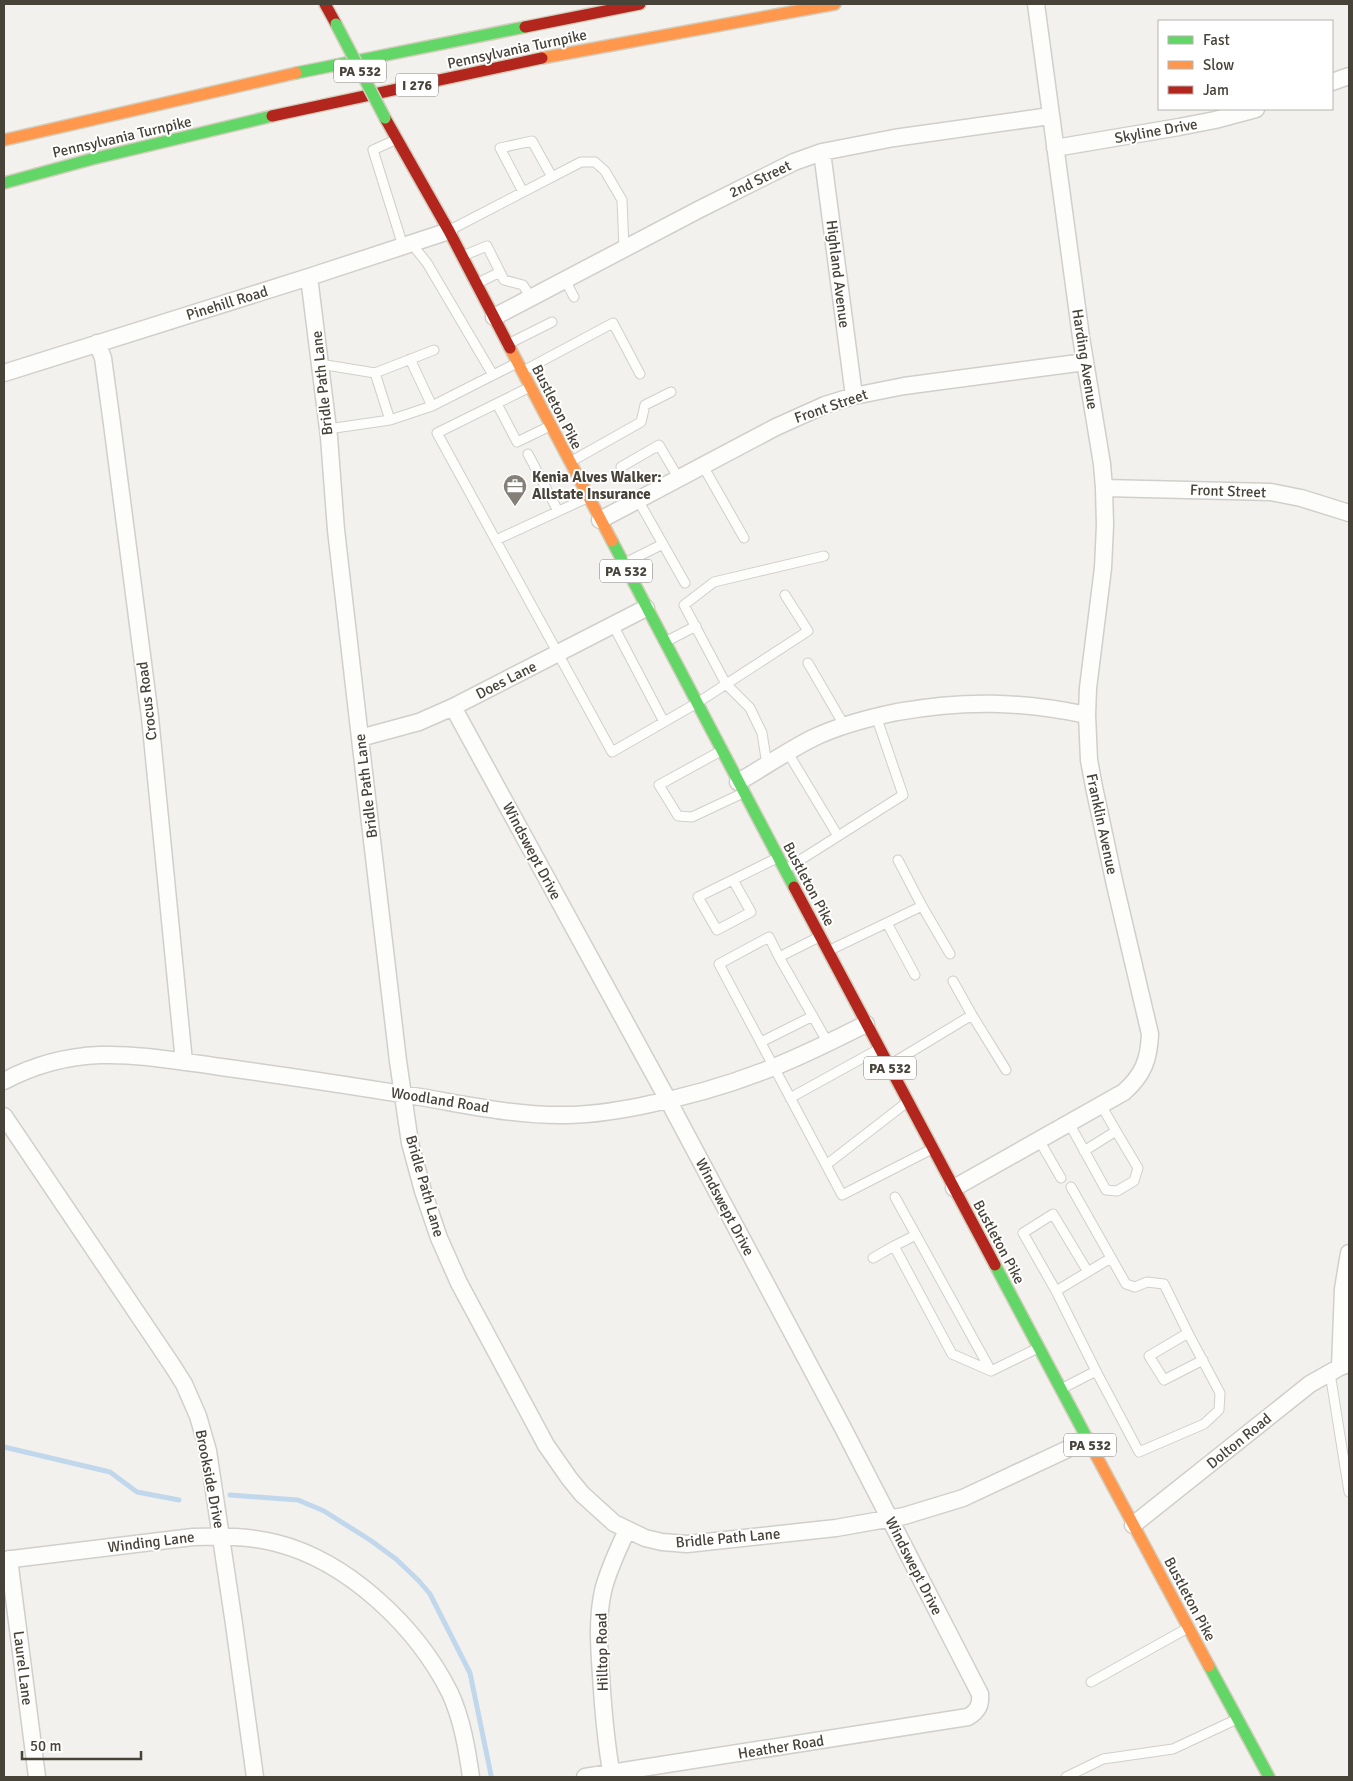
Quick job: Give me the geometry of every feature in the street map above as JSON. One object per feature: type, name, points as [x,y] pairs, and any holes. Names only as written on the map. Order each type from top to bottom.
[{"type":"main road","name":"Bustleton Pike","points":[[326,4],[385,118],[449,231],[740,788],[1087,1440],[1269,1777]]},
{"type":"main road","name":"Pennsylvania Turnpike","points":[[4,140],[317,68],[640,4]]},
{"type":"main road","name":"Pennsylvania Turnpike","points":[[4,183],[54,168],[335,102],[680,31],[835,4]]},
{"type":"street","name":"Harding Avenue","points":[[1036,4],[1050,116],[1104,488],[1106,525],[1103,568],[1088,688],[1087,715]]},
{"type":"street","points":[[1333,82],[1349,76]]},
{"type":"street","name":"Skyline Drive","points":[[1055,148],[1188,126],[1252,110]]},
{"type":"street","name":"2nd Street","points":[[494,317],[700,208],[794,162],[822,152],[894,138],[1050,116]]},
{"type":"street","name":"Highland Avenue","points":[[822,152],[854,396]]},
{"type":"street","name":"Pinehill Road","points":[[4,373],[449,231]]},
{"type":"street","name":"Bridle Path Lane","points":[[309,277],[328,429],[336,530],[360,738],[410,1144],[439,1238],[459,1283],[557,1462],[582,1494],[614,1524],[645,1538],[662,1542],[687,1544],[836,1528],[904,1516],[963,1498],[1087,1440]]},
{"type":"street","name":"Crocus Road","points":[[97,342],[103,358],[150,717],[184,1062]]},
{"type":"street","name":"Front Street","points":[[600,520],[800,415],[854,396],[904,386],[1085,362]]},
{"type":"street","name":"Front Street","points":[[1104,488],[1271,492],[1301,498],[1349,513]]},
{"type":"street","name":"Does Lane","points":[[360,738],[419,722],[454,707],[646,608]]},
{"type":"street","points":[[740,788],[767,765],[813,738],[844,725],[876,716],[943,705],[990,703],[1036,706],[1087,715]]},
{"type":"street","name":"Windswept Drive","points":[[454,707],[668,1100],[843,1428],[980,1694],[981,1702],[975,1712]]},
{"type":"street","name":"Franklin Avenue","points":[[954,1188],[1124,1092],[1134,1083],[1144,1069],[1149,1052],[1150,1034],[1094,787],[1087,715]]},
{"type":"street","name":"Woodland Road","points":[[4,1081],[38,1065],[66,1058],[94,1054],[122,1054],[403,1094],[518,1113],[541,1115],[589,1114],[668,1100],[713,1088],[773,1067],[866,1024]]},
{"type":"street","name":"Brookside Drive","points":[[4,1116],[184,1384],[198,1416],[208,1451],[255,1777]]},
{"type":"street","points":[[1340,1368],[1343,1289],[1349,1253]]},
{"type":"street","name":"Dolton Road","points":[[1133,1525],[1310,1384],[1340,1368]]},
{"type":"street","name":"Hilltop Road","points":[[611,1775],[604,1721],[600,1618],[603,1593],[610,1568],[627,1530]]},
{"type":"street","name":"Winding Lane","points":[[6,1560],[194,1537],[221,1536],[244,1537],[276,1543],[324,1560],[377,1600],[415,1640],[434,1666],[450,1694],[464,1736],[471,1777]]},
{"type":"street","name":"Laurel Lane","points":[[6,1560],[37,1777]]},
{"type":"street","name":"Heather Road","points":[[585,1777],[611,1775],[968,1717],[975,1712]]},
{"type":"lane","points":[[397,139],[373,150],[407,245],[427,263],[493,376]]},
{"type":"lane","points":[[524,192],[500,148],[532,141],[552,177]]},
{"type":"lane","points":[[449,231],[581,162],[595,162],[605,170],[622,200],[624,249]]},
{"type":"lane","points":[[462,256],[486,246],[504,280],[523,285],[531,298]]},
{"type":"lane","points":[[476,284],[500,272]]},
{"type":"lane","points":[[565,280],[574,297]]},
{"type":"lane","points":[[508,344],[552,322]]},
{"type":"lane","points":[[328,429],[390,420],[432,406],[493,376],[520,367],[613,323],[640,374]]},
{"type":"lane","points":[[320,364],[375,373],[434,350]]},
{"type":"lane","points":[[410,359],[432,406]]},
{"type":"lane","points":[[375,373],[390,420]]},
{"type":"lane","points":[[530,387],[437,433],[612,752],[697,703],[808,631],[785,595]]},
{"type":"lane","points":[[570,462],[641,422],[645,405],[671,392]]},
{"type":"lane","points":[[497,404],[517,442],[551,426]]},
{"type":"lane","points":[[620,467],[659,445],[679,479]]},
{"type":"lane","points":[[528,454],[558,511]]},
{"type":"lane","points":[[703,466],[744,538]]},
{"type":"lane","points":[[496,540],[588,497]]},
{"type":"lane","points":[[638,500],[685,583]]},
{"type":"lane","points":[[623,565],[663,544]]},
{"type":"lane","points":[[767,765],[762,733],[750,708],[726,684],[684,605],[714,582],[824,556]]},
{"type":"lane","points":[[613,625],[664,722]]},
{"type":"lane","points":[[664,643],[696,626]]},
{"type":"lane","points":[[808,663],[844,725]]},
{"type":"lane","points":[[784,870],[903,795],[876,716]]},
{"type":"lane","points":[[721,751],[659,784],[678,816],[692,817],[740,788]]},
{"type":"lane","points":[[788,753],[838,836]]},
{"type":"lane","points":[[733,880],[751,912],[717,930],[698,897],[778,858]]},
{"type":"lane","points":[[898,860],[950,954]]},
{"type":"lane","points":[[828,952],[922,906]]},
{"type":"lane","points":[[886,923],[915,975]]},
{"type":"lane","points":[[828,1043],[769,937],[720,964],[842,1194],[933,1149]]},
{"type":"lane","points":[[779,957],[820,937]]},
{"type":"lane","points":[[953,981],[1006,1070]]},
{"type":"lane","points":[[888,1065],[972,1015]]},
{"type":"lane","points":[[760,1042],[813,1016]]},
{"type":"lane","points":[[790,1098],[879,1049]]},
{"type":"lane","points":[[826,1165],[908,1101]]},
{"type":"lane","points":[[1069,1123],[1106,1190],[1117,1191],[1134,1181],[1138,1168],[1101,1105]]},
{"type":"lane","points":[[1084,1151],[1116,1131]]},
{"type":"lane","points":[[1039,1140],[1061,1178]]},
{"type":"lane","points":[[1071,1187],[1126,1284],[1135,1286],[1147,1282],[1164,1284],[1220,1393],[1219,1410],[1204,1424],[1139,1452],[1056,1291],[1023,1233],[1053,1214],[1088,1272]]},
{"type":"lane","points":[[895,1197],[991,1371]]},
{"type":"lane","points":[[873,1258],[916,1235]]},
{"type":"lane","points":[[894,1246],[952,1354],[991,1371],[1039,1348]]},
{"type":"lane","points":[[1056,1291],[1111,1258]]},
{"type":"lane","points":[[1188,1333],[1149,1356],[1164,1380],[1203,1360]]},
{"type":"lane","points":[[1340,1368],[1349,1492]]},
{"type":"lane","points":[[1061,1390],[1096,1371]]},
{"type":"lane","points":[[1091,1682],[1188,1628]]},
{"type":"lane","points":[[1066,1777],[1103,1759],[1173,1749],[1237,1718]]},
{"type":"waterway","points":[[4,1447],[110,1472],[137,1492],[179,1500]]},
{"type":"waterway","points":[[230,1495],[298,1500],[324,1511],[396,1559],[419,1581],[430,1594],[470,1673],[491,1775]]},
{"type":"traffic: fast","points":[[336,24],[385,118]]},
{"type":"traffic: fast","points":[[296,73],[525,27]]},
{"type":"traffic: fast","points":[[4,183],[92,159],[272,116]]},
{"type":"traffic: fast","points":[[612,541],[794,887]]},
{"type":"traffic: fast","points":[[995,1265],[1097,1457]]},
{"type":"traffic: fast","points":[[1209,1666],[1269,1777]]},
{"type":"traffic: slow","points":[[542,58],[835,4]]},
{"type":"traffic: slow","points":[[4,140],[296,73]]},
{"type":"traffic: slow","points":[[510,348],[612,541]]},
{"type":"traffic: slow","points":[[1097,1457],[1209,1666]]},
{"type":"traffic: jam","points":[[325,4],[336,24]]},
{"type":"traffic: jam","points":[[525,27],[640,4]]},
{"type":"traffic: jam","points":[[272,116],[542,58]]},
{"type":"traffic: jam","points":[[385,118],[449,231],[510,348]]},
{"type":"traffic: jam","points":[[794,887],[995,1265]]},
{"type":"place","name":"Kenia Alves Walker: Allstate Insurance","points":[[515,507]]}]
